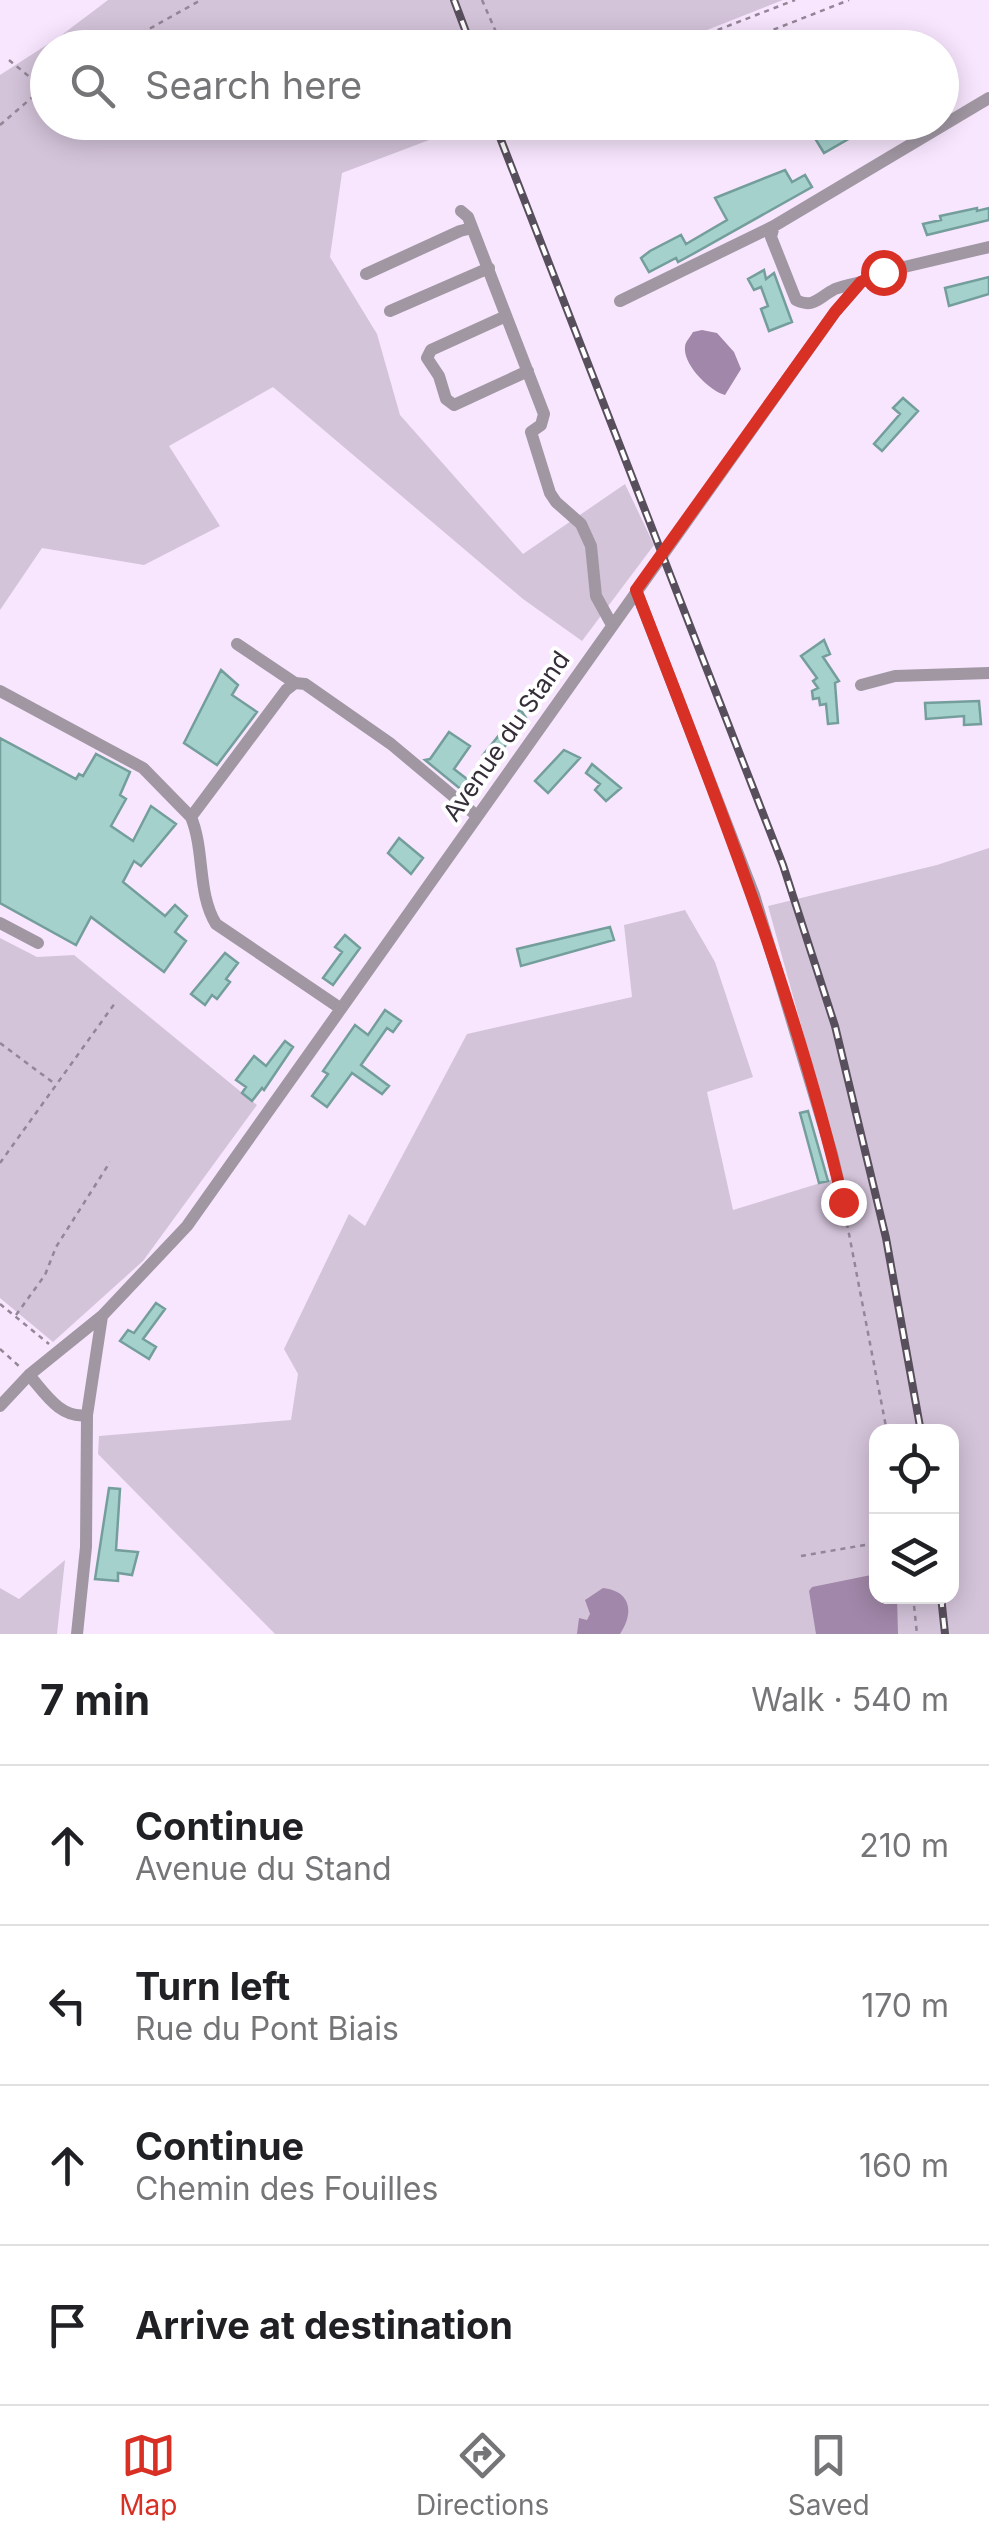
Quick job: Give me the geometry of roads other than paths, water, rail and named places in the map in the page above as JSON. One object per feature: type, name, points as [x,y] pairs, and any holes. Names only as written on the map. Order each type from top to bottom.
[{"type":"street","points":[[959,116],[989,98]]},
{"type":"street","points":[[620,301],[774,226],[918,140]]},
{"type":"street","points":[[461,211],[468,217],[489,268],[544,414],[541,425],[531,432],[550,493],[581,524],[592,546],[596,596],[612,624]]},
{"type":"street","points":[[774,226],[771,236],[796,300],[806,305],[883,272],[989,247]]},
{"type":"street","points":[[366,274],[472,228]]},
{"type":"street","points":[[390,311],[489,268]]},
{"type":"street","name":"Avenue du Stand","points":[[0,1406],[29,1375],[102,1316],[187,1226],[636,590],[835,312],[861,282]]},
{"type":"street","points":[[506,316],[431,350],[426,358],[446,399],[454,404],[528,371]]},
{"type":"street","points":[[636,590],[754,894],[843,1202]]},
{"type":"street","points":[[237,644],[295,683],[305,684],[391,744],[477,816]]},
{"type":"street","points":[[860,684],[895,676],[989,673]]},
{"type":"street","points":[[191,817],[295,683]]},
{"type":"street","points":[[0,692],[143,768],[191,817],[208,912],[216,924],[340,1008]]},
{"type":"street","points":[[0,922],[38,943]]},
{"type":"street","points":[[77,1634],[86,1547],[86,1415],[102,1316]]},
{"type":"street","points":[[29,1375],[63,1412],[74,1417],[86,1415]]},
{"type":"railway","points":[[454,0],[465,30]]},
{"type":"railway","points":[[501,140],[783,865],[835,1026],[886,1238],[920,1424]]},
{"type":"railway","points":[[942,1604],[945,1634]]}]
